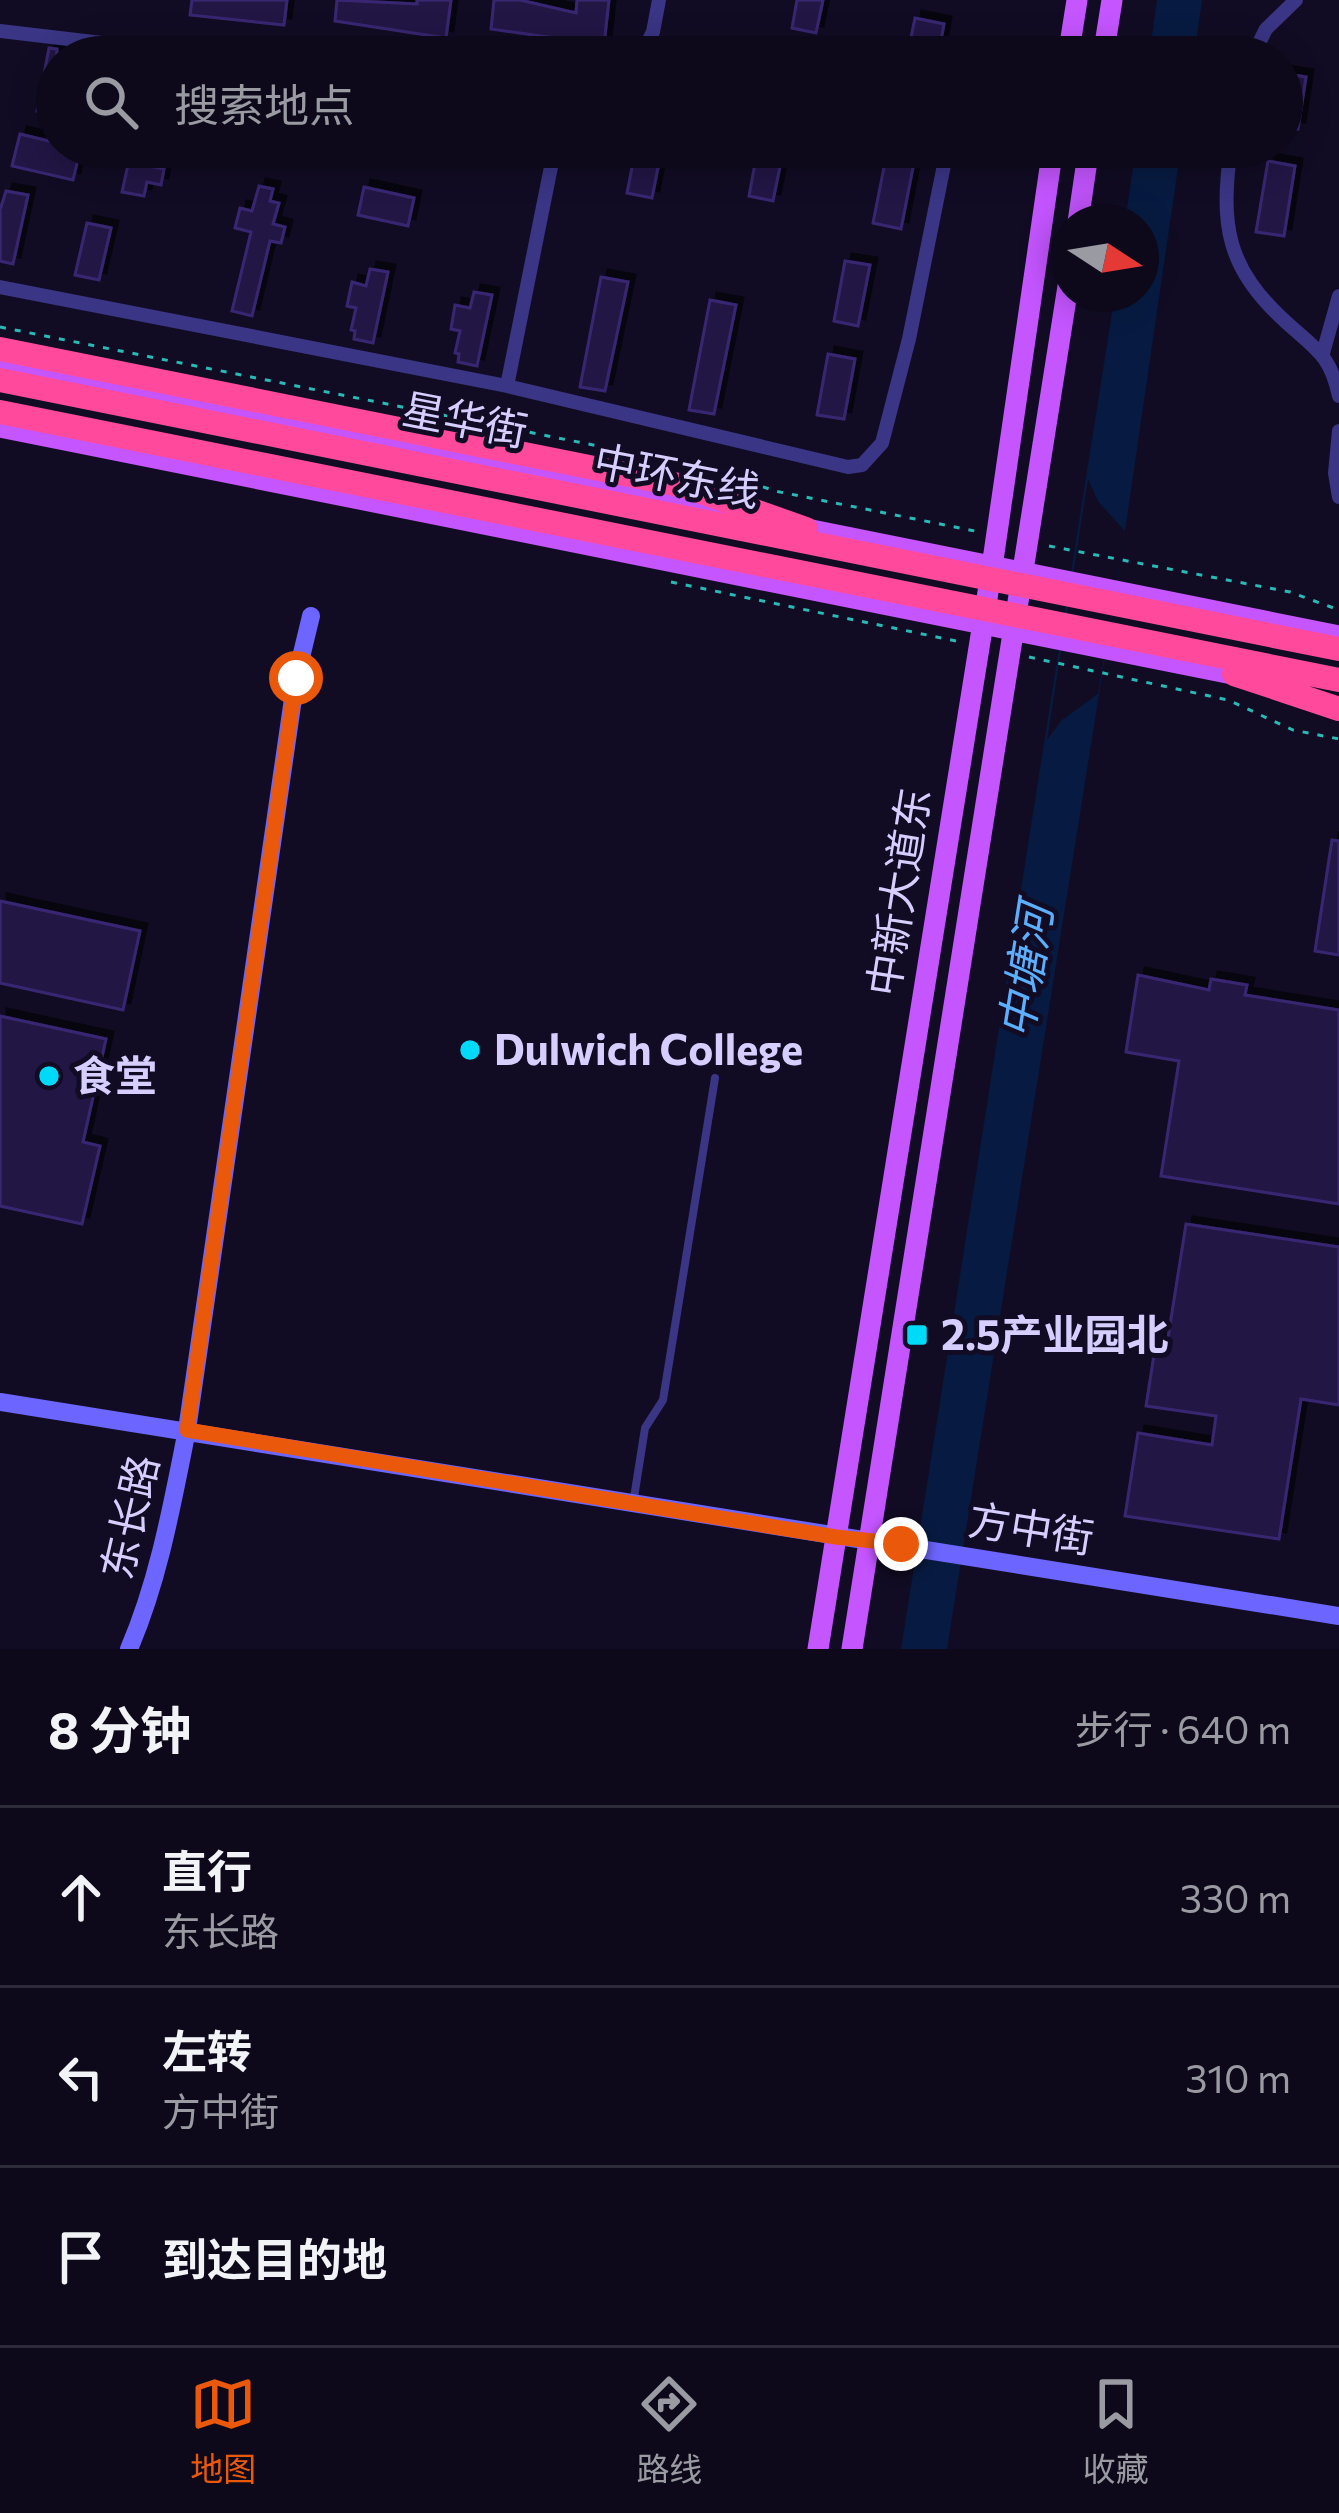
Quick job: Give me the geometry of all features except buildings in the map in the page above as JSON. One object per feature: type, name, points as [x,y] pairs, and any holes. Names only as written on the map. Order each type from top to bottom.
[{"type":"highway","points":[[0,349],[684,486],[806,529]]},
{"type":"highway","name":"中环东线","points":[[0,380],[1339,649]]},
{"type":"highway","name":"中环东线","points":[[0,412],[1339,680]]},
{"type":"highway","points":[[1234,674],[1339,709]]},
{"type":"main road","points":[[1071,36],[1077,0]]},
{"type":"main road","points":[[1106,36],[1112,0]]},
{"type":"main road","name":"中新大道东","points":[[818,1649],[992,567],[1050,168]]},
{"type":"main road","points":[[1081,204],[1086,168]]},
{"type":"main road","name":"中新大道东","points":[[852,1649],[1064,312]]},
{"type":"main road","name":"星华街","points":[[0,365],[1339,635]]},
{"type":"main road","points":[[0,427],[1339,695]]},
{"type":"street","points":[[651,36],[659,0]]},
{"type":"street","points":[[1262,36],[1295,0]]},
{"type":"street","points":[[0,31],[42,36]]},
{"type":"street","points":[[507,386],[551,168]]},
{"type":"street","points":[[0,287],[507,386],[848,467],[862,465],[882,443],[909,339],[943,168]]},
{"type":"street","points":[[1229,168],[1226,210],[1234,257],[1266,304],[1323,353],[1332,366],[1339,396]]},
{"type":"street","points":[[1323,353],[1339,296]]},
{"type":"street","points":[[1339,431],[1335,473],[1339,497]]},
{"type":"street","name":"东长路","points":[[129,1649],[145,1613],[166,1539],[187,1430],[296,678],[311,616]]},
{"type":"street","name":"方中街","points":[[0,1402],[1339,1616]]},
{"type":"lane","points":[[633,1504],[645,1428],[663,1400],[715,1078]]},
{"type":"path","points":[[1076,551],[1290,592],[1339,610]]},
{"type":"path","points":[[1059,665],[1228,700],[1293,730],[1339,739]]},
{"type":"water","points":[[1157,0],[1202,0],[1197,36],[1152,36]]},
{"type":"water","points":[[1133,168],[1178,168],[1159,298],[1159,204],[1128,204]]},
{"type":"water","name":"中塘河","points":[[1112,312],[1157,312],[947,1649],[901,1649]]},
{"type":"pier","points":[[1088,479],[1098,501],[1125,531],[1098,694],[1062,720],[1047,740]]},
{"type":"place","name":"Dulwich College","points":[[470,1050]]},
{"type":"place","name":"食堂","points":[[49,1076]]},
{"type":"place","name":"2.5产业园北","points":[[917,1335]]},
{"type":"route","points":[[296,678],[187,1430],[901,1544]]}]
